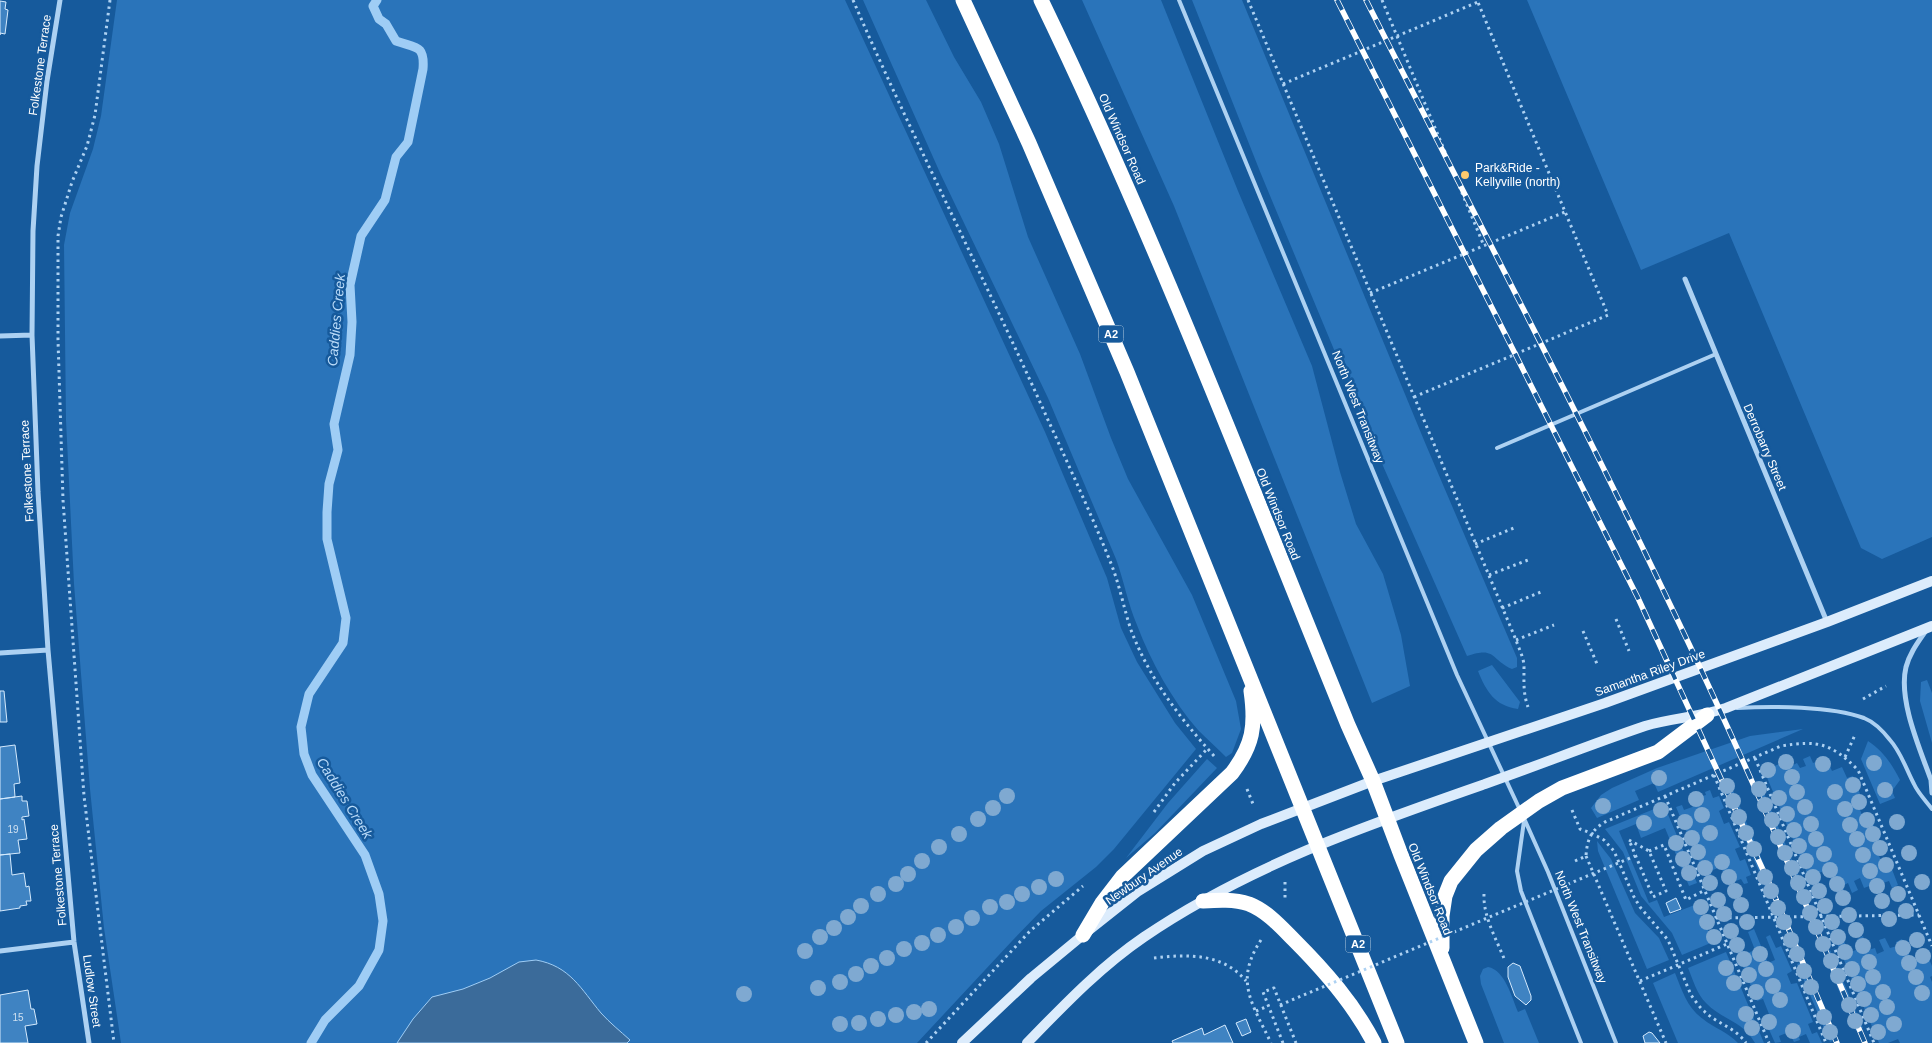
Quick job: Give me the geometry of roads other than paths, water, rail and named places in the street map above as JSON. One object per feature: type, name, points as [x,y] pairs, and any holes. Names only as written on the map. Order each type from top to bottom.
[{"type":"highway","name":"A2","points":[[963,0],[1029,143],[1127,372],[1397,1043]]},
{"type":"highway","name":"Old Windsor Road","points":[[1041,0],[1110,148],[1165,275],[1344,716],[1373,781],[1476,1043]]},
{"type":"highway","points":[[1084,935],[1102,903],[1122,877],[1232,773],[1244,756],[1250,741],[1253,723],[1248,673]]},
{"type":"highway","points":[[1444,964],[1441,940],[1445,896],[1462,866],[1476,850],[1562,788],[1658,752],[1707,715]]},
{"type":"highway","points":[[1203,901],[1223,900],[1248,904],[1261,910],[1276,922],[1312,958],[1343,994],[1374,1043]]},
{"type":"main road","name":"Samantha Riley Drive","points":[[1373,781],[1605,703],[1827,622],[1932,581]]},
{"type":"main road","points":[[1027,1043],[1069,999],[1114,959],[1142,938],[1240,880],[1318,845],[1387,818],[1648,725],[1707,715],[1930,626]]},
{"type":"main road","name":"Newbury Avenue","points":[[962,1043],[1031,978],[1137,892],[1203,851],[1261,824],[1373,781]]},
{"type":"street","name":"Folkestone Terrace","points":[[60,0],[47,81],[37,166],[33,231],[32,335],[38,492],[48,650],[74,942]]},
{"type":"street","name":"Derrobarry Street","points":[[1685,279],[1827,622]]},
{"type":"street","points":[[0,336],[32,335]]},
{"type":"street","points":[[1930,626],[1913,650],[1904,677],[1906,700],[1931,780],[1932,793]]},
{"type":"street","points":[[0,653],[48,650]]},
{"type":"street","points":[[0,951],[74,942]]},
{"type":"street","name":"Ludlow Street","points":[[74,942],[89,1043]]},
{"type":"lane","name":"North West Transitway","points":[[1179,0],[1457,675],[1548,872],[1616,1043]]},
{"type":"lane","points":[[1497,448],[1716,354]]},
{"type":"lane","points":[[1726,708],[1764,706],[1797,708],[1839,712],[1865,719],[1879,728],[1892,741],[1915,786],[1932,809]]},
{"type":"lane","points":[[1523,816],[1524,830],[1517,871],[1521,891],[1581,1043]]},
{"type":"waterway","name":"Caddies Creek","points":[[311,1043],[325,1020],[359,986],[379,950],[383,921],[379,894],[365,855],[312,775],[304,754],[301,727],[309,694],[343,643],[346,618],[327,539],[327,512],[329,484],[338,450],[334,424],[350,355],[352,322],[350,285],[361,236],[385,200],[396,157],[408,142],[423,69],[420,51],[413,46],[396,41],[386,24],[379,19],[373,6],[377,0]]},
{"type":"railway","points":[[1337,0],[1638,598],[1769,883],[1837,1043]]},
{"type":"railway","points":[[1366,0],[1570,401],[1689,644],[1757,792],[1865,1043]]},
{"type":"place","name":"Park&Ride - Kellyville (north)","points":[[1465,175]]}]
